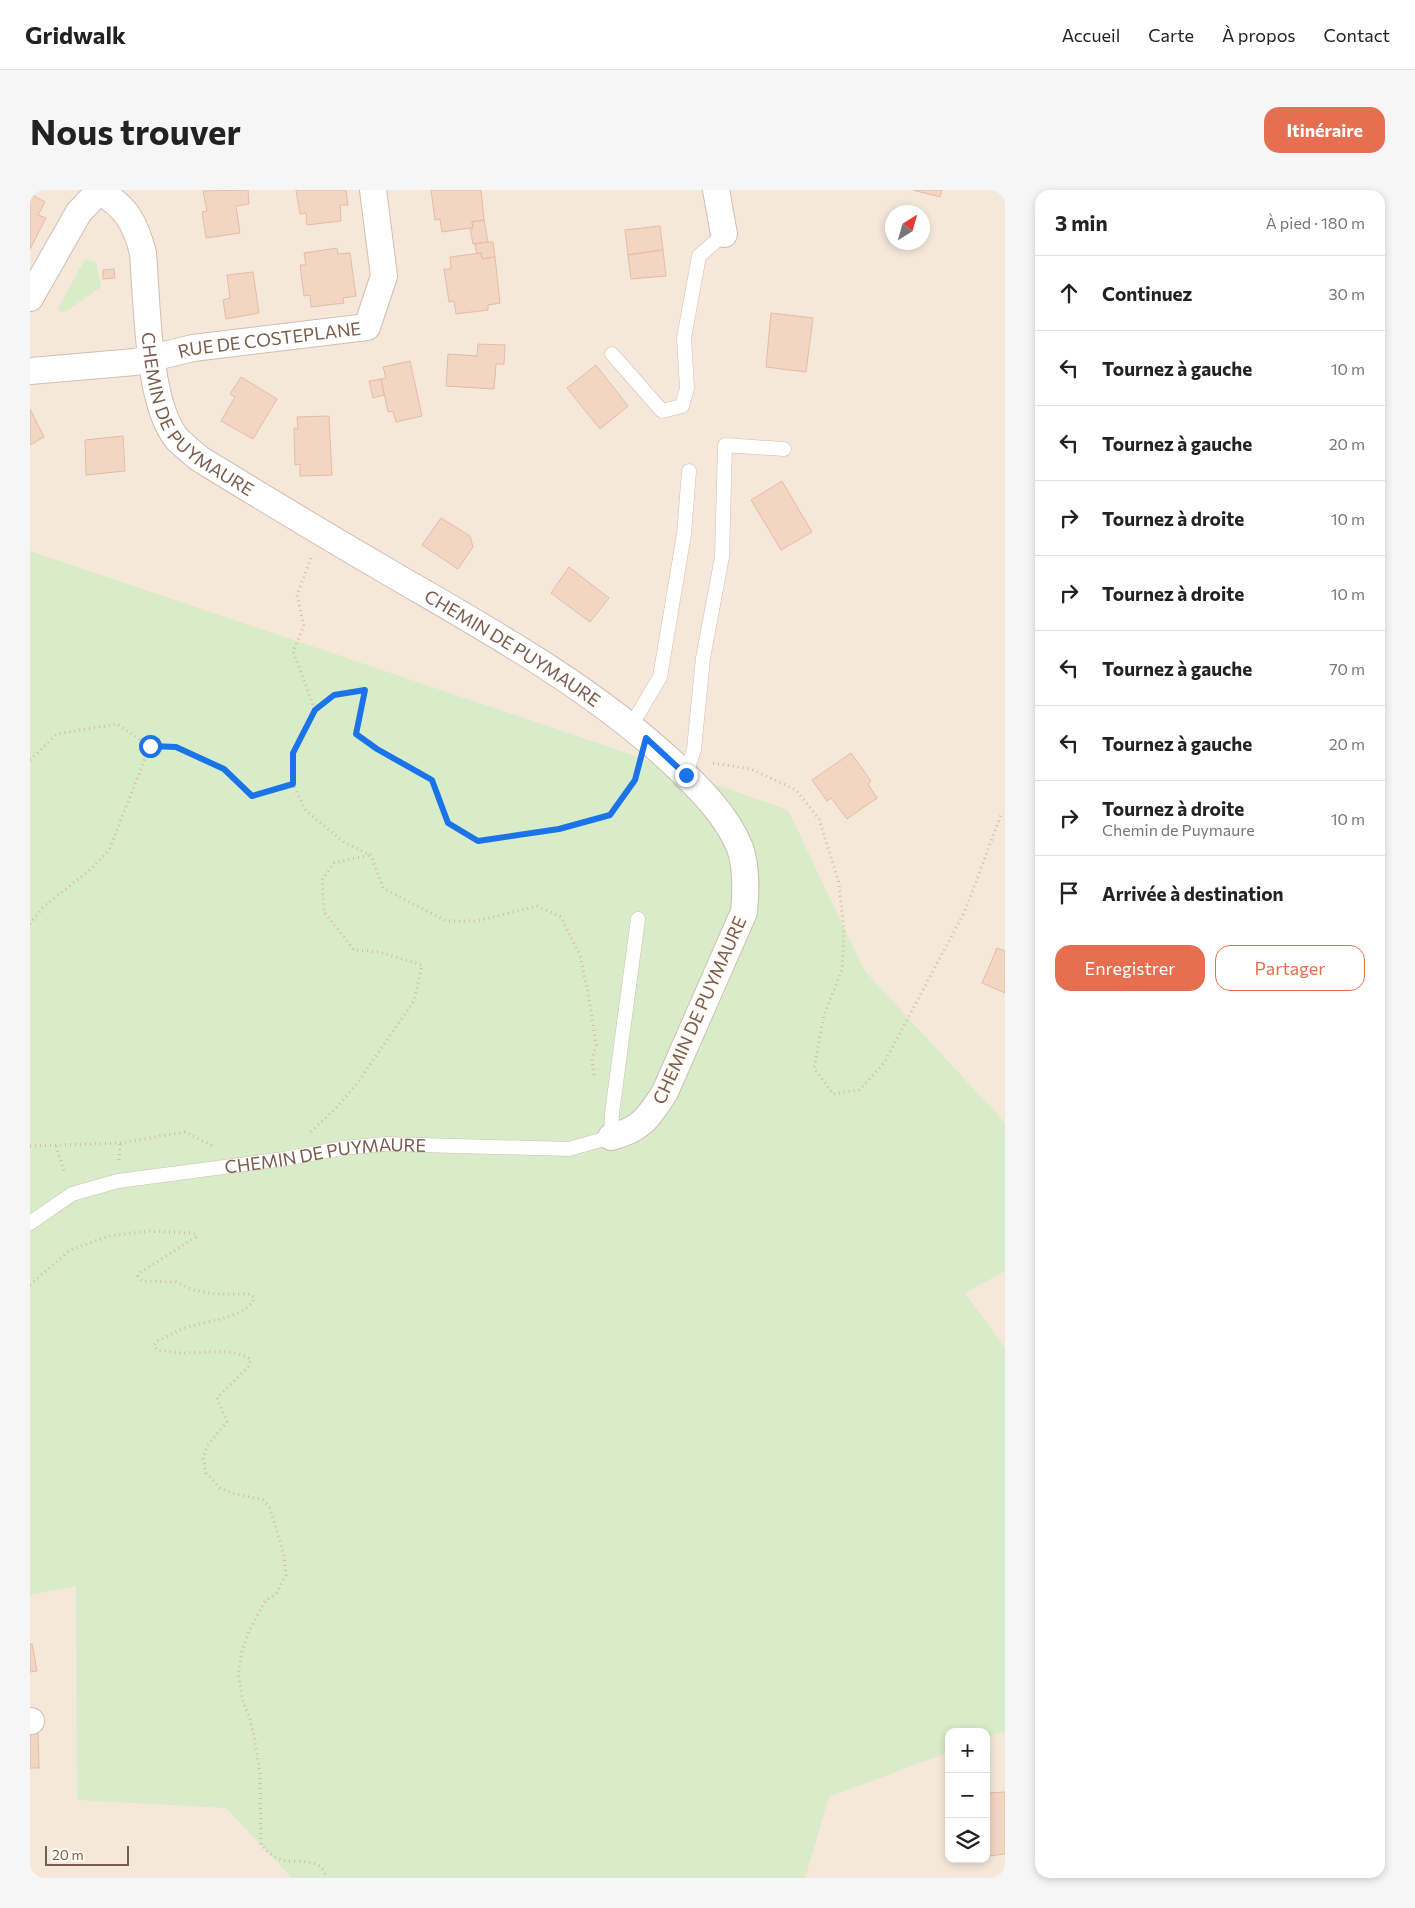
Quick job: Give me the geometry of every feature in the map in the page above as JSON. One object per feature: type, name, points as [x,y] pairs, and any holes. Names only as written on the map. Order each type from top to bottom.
[{"type":"street","name":"CHEMIN DE PUYMAURE","points":[[99,190],[126,210],[138,232],[143,252],[152,358],[157,392],[166,419],[177,438],[200,460],[477,624],[584,692],[638,732],[686,775],[705,794],[726,823],[740,848],[745,881],[744,912],[665,1092],[653,1111],[641,1124],[627,1133],[611,1125]]},
{"type":"street","points":[[30,298],[78,212],[99,190]]},
{"type":"street","name":"RUE DE COSTEPLANE","points":[[152,358],[192,348],[367,327],[384,276],[373,190]]},
{"type":"street","points":[[716,190],[724,234]]},
{"type":"street","points":[[30,371],[135,362],[152,358]]},
{"type":"lane","points":[[612,354],[662,411],[682,406],[687,388],[684,338],[699,256],[724,234]]},
{"type":"lane","points":[[686,775],[694,749],[703,658],[722,557],[725,446],[784,449]]},
{"type":"lane","points":[[638,732],[660,676],[684,534],[689,470]]},
{"type":"lane","points":[[611,1125],[638,919]]},
{"type":"lane","name":"CHEMIN DE PUYMAURE","points":[[30,1223],[72,1194],[118,1181],[284,1159],[343,1148],[386,1144],[568,1149],[611,1125]]},
{"type":"path","points":[[315,710],[293,651],[304,626],[297,595],[315,547],[331,538]]},
{"type":"path","points":[[611,1125],[596,1082],[592,1060],[596,1045],[580,955],[561,918],[538,906],[477,921],[446,921],[383,888],[371,855],[345,843],[306,811],[293,784],[293,753],[315,710],[334,695],[365,690],[356,734],[377,749],[432,780],[448,823],[478,841],[559,829],[610,815],[635,780],[638,732]]},
{"type":"path","points":[[30,760],[57,734],[117,724],[150,746],[176,747],[224,769],[252,796],[293,784]]},
{"type":"path","points":[[30,924],[43,907],[91,869],[109,850],[150,746]]},
{"type":"path","points":[[708,762],[752,769],[796,790],[819,819],[838,882],[844,932],[842,970],[824,1015],[814,1068],[833,1094],[859,1090],[884,1064],[965,910],[1002,812]]},
{"type":"path","points":[[284,1159],[302,1139],[335,1110],[414,1001],[422,965],[379,952],[354,950],[324,912],[322,880],[334,862],[371,855]]},
{"type":"path","points":[[30,1146],[120,1143],[185,1132],[249,1164]]},
{"type":"path","points":[[56,1146],[72,1194]]},
{"type":"path","points":[[30,1285],[32,1280],[70,1250],[109,1236],[149,1231],[192,1233],[196,1234],[196,1237],[140,1272],[138,1276],[142,1281],[176,1282],[194,1290],[215,1294],[250,1294],[254,1297],[249,1307],[237,1314],[185,1328],[156,1341],[154,1345],[157,1350],[181,1353],[223,1352],[246,1357],[251,1360],[248,1366],[217,1398],[227,1422],[207,1446],[203,1458],[206,1473],[220,1488],[232,1493],[263,1500],[270,1508],[284,1556],[286,1575],[276,1594],[265,1601],[249,1631],[242,1651],[238,1674],[243,1702],[250,1718],[260,1773],[260,1844],[266,1852],[283,1860],[306,1861],[318,1865],[325,1871],[326,1878]]},
{"type":"shaded area","points":[[30,190],[1005,190],[1005,1878],[30,1878]]},
{"type":"green space","points":[[85,259],[96,262],[101,287],[64,313],[57,310]]},
{"type":"green space","points":[[30,551],[601,744],[788,810],[864,970],[1005,1123],[1005,1271],[965,1293],[1005,1348],[1005,1731],[990,1737],[990,1728],[945,1728],[945,1754],[829,1797],[805,1878],[292,1878],[226,1808],[77,1800],[76,1586],[30,1595]]},
{"type":"building","points":[[248,190],[249,204],[236,206],[240,233],[206,238],[202,212],[207,211],[203,191]]},
{"type":"building","points":[[296,190],[346,190],[348,205],[340,205],[341,221],[307,225],[306,213],[300,214]]},
{"type":"building","points":[[431,190],[481,190],[484,220],[472,222],[473,228],[442,232],[440,219],[435,220]]},
{"type":"building","points":[[913,190],[942,190],[940,197]]},
{"type":"building","points":[[30,194],[45,202],[38,215],[46,218],[30,249]]},
{"type":"building","points":[[484,220],[488,242],[473,244],[470,228],[473,228],[472,222]]},
{"type":"building","points":[[660,226],[663,250],[628,255],[625,230]]},
{"type":"building","points":[[493,242],[495,257],[482,259],[481,253],[477,254],[475,244]]},
{"type":"building","points":[[337,248],[338,254],[350,253],[356,296],[343,298],[344,303],[311,307],[310,295],[304,296],[300,265],[306,265],[304,253]]},
{"type":"building","points":[[663,250],[666,276],[631,279],[628,255]]},
{"type":"building","points":[[481,253],[482,259],[495,257],[500,303],[488,305],[488,310],[456,314],[454,301],[449,302],[444,269],[451,269],[450,257]]},
{"type":"building","points":[[114,269],[115,278],[103,279],[103,270]]},
{"type":"building","points":[[253,272],[259,313],[226,319],[223,300],[230,298],[227,275]]},
{"type":"building","points":[[771,313],[813,318],[806,372],[766,367]]},
{"type":"building","points":[[478,344],[505,345],[504,364],[496,364],[494,389],[446,386],[448,354],[477,356]]},
{"type":"building","points":[[410,361],[422,416],[396,422],[393,411],[388,412],[381,379],[386,378],[383,367]]},
{"type":"building","points":[[596,365],[628,406],[600,429],[567,388]]},
{"type":"building","points":[[241,377],[277,399],[253,439],[221,421],[235,397],[230,394]]},
{"type":"building","points":[[381,379],[384,395],[373,398],[369,381]]},
{"type":"building","points":[[30,409],[44,437],[30,445]]},
{"type":"building","points":[[329,416],[332,475],[300,476],[300,464],[295,465],[294,428],[298,429],[297,417]]},
{"type":"building","points":[[123,436],[125,471],[86,475],[85,440]]},
{"type":"building","points":[[782,481],[812,532],[781,550],[751,500]]},
{"type":"building","points":[[441,518],[470,536],[473,547],[458,569],[422,545]]},
{"type":"building","points":[[569,567],[609,598],[590,622],[551,593]]},
{"type":"building","points":[[851,753],[871,781],[868,784],[877,798],[847,819],[831,798],[827,801],[812,780]]},
{"type":"building","points":[[997,948],[1005,951],[1005,993],[982,983]]},
{"type":"building","points":[[30,1644],[32,1644],[37,1671],[30,1672]]},
{"type":"building","points":[[38,1732],[39,1768],[30,1768],[30,1733]]},
{"type":"building","points":[[1005,1792],[1005,1854],[990,1856],[990,1793]]},
{"type":"route","points":[[150,746],[176,747],[224,769],[252,796],[293,784],[293,753],[315,710],[334,695],[365,690],[356,734],[377,749],[432,780],[448,823],[478,841],[559,829],[610,815],[635,780],[646,738],[686,775]]}]
